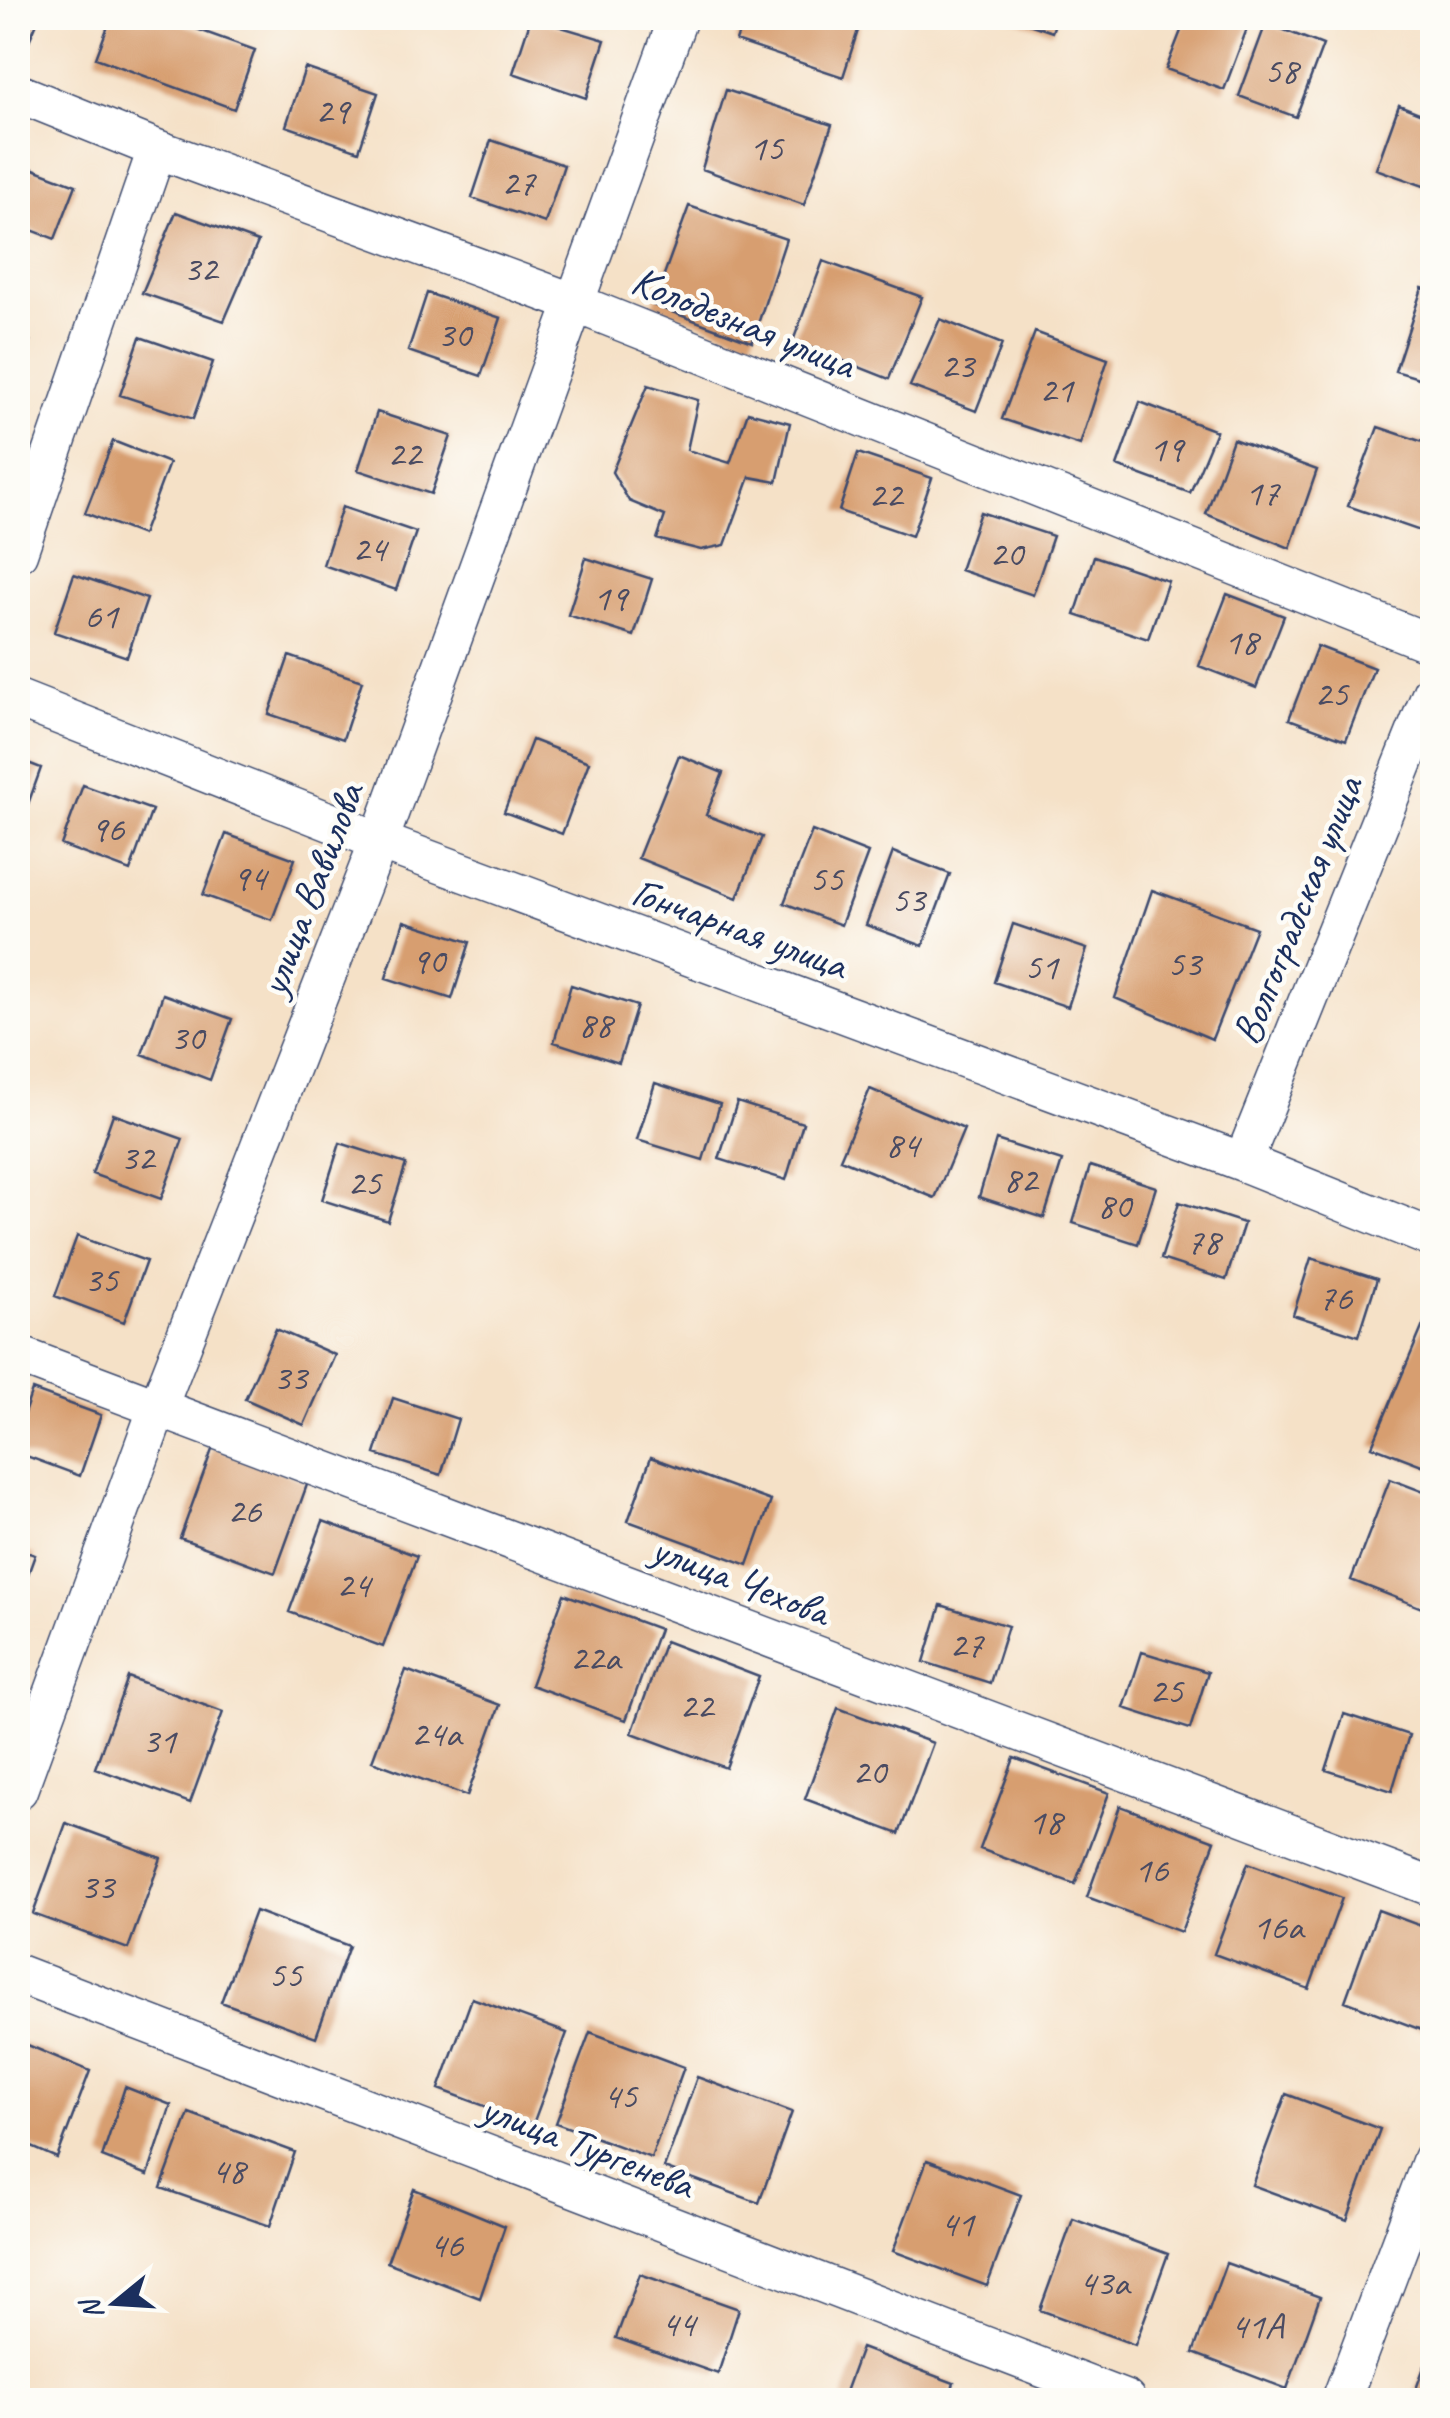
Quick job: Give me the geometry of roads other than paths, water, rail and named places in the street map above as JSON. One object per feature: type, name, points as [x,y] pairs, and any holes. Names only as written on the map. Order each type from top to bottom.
[{"type":"street","name":"улица Вавилова","points":[[18,1790],[158,1407],[378,841],[678,18]]},
{"type":"street","name":"Колодезная улица","points":[[18,93],[572,302],[1432,644]]},
{"type":"street","points":[[18,553],[157,148]]},
{"type":"street","name":"Волгоградская улица","points":[[1244,1162],[1432,692]]},
{"type":"street","name":"Гончарная улица","points":[[18,699],[378,841],[1244,1162],[1432,1238]]},
{"type":"street","name":"улица Чехова","points":[[18,1355],[1432,1887]]},
{"type":"street","name":"улица Тургенева","points":[[18,1974],[1126,2400]]},
{"type":"street","points":[[1342,2400],[1432,2159]]}]
